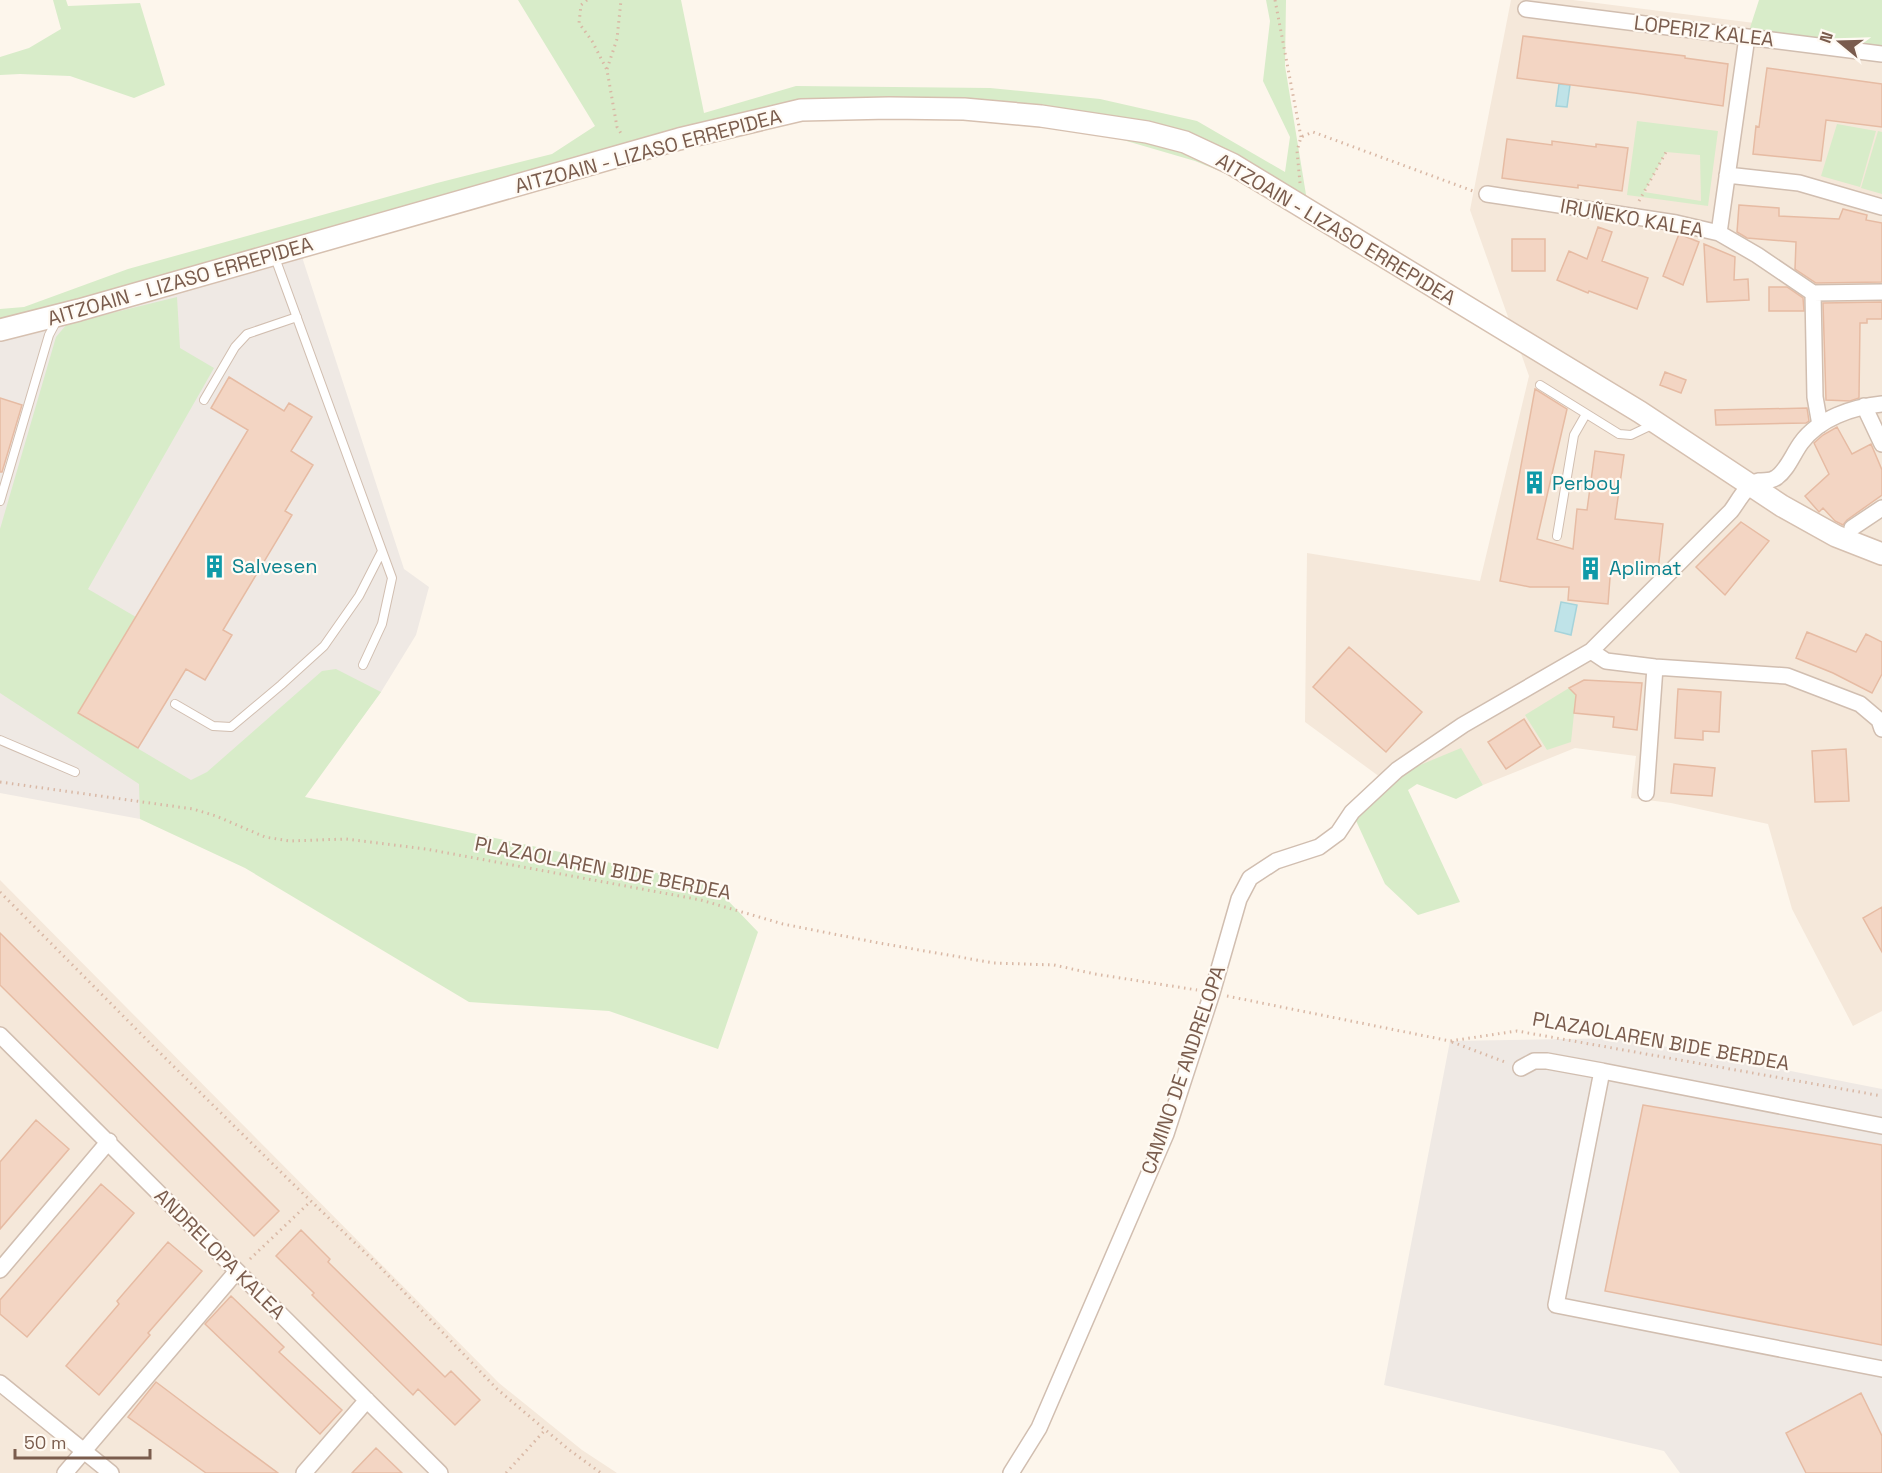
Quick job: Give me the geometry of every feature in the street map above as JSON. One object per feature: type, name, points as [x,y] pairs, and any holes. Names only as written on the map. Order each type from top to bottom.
[{"type":"street","name":"LOPERIZ KALEA","points":[[1526,9],[1882,54]]},
{"type":"street","name":"IRUÑEKO KALEA","points":[[1487,194],[1676,223],[1719,233],[1747,37]]},
{"type":"street","name":"AITZOAIN - LIZASO ERREPIDEA","points":[[0,330],[61,315],[632,152],[801,110],[889,108],[975,110],[1041,116],[1147,132],[1185,142],[1232,164],[1657,423],[1782,506],[1836,537],[1882,554]]},
{"type":"street","points":[[1727,175],[1799,183],[1882,207]]},
{"type":"street","points":[[1719,233],[1757,255],[1813,293],[1882,292]]},
{"type":"street","points":[[1813,293],[1815,397],[1820,425]]},
{"type":"street","points":[[1750,486],[1758,481],[1766,482],[1775,479],[1782,473],[1802,441],[1820,425],[1844,412],[1882,404]]},
{"type":"street","points":[[1864,406],[1882,444]]},
{"type":"street","name":"CAMINO DE ANDRELOPA","points":[[1011,1473],[1039,1428],[1166,1134],[1212,993],[1239,899],[1250,878],[1276,861],[1319,847],[1338,833],[1352,812],[1384,780],[1463,725],[1591,651],[1731,511],[1750,486]]},
{"type":"street","points":[[1852,528],[1882,508]]},
{"type":"street","points":[[1591,651],[1606,661],[1655,667],[1787,676],[1860,704],[1881,723]]},
{"type":"street","points":[[1646,793],[1655,667]]},
{"type":"street","name":"ANDRELOPA KALEA","points":[[0,1035],[440,1473]]},
{"type":"street","points":[[1521,1068],[1534,1060],[1602,1071],[1882,1126]]},
{"type":"street","points":[[1602,1071],[1556,1305],[1882,1368]]},
{"type":"street","points":[[0,1270],[109,1141]]},
{"type":"street","points":[[65,1473],[237,1271]]},
{"type":"street","points":[[0,1383],[111,1473]]},
{"type":"street","points":[[304,1473],[367,1400]]},
{"type":"lane","points":[[274,255],[392,578],[382,624],[363,665]]},
{"type":"lane","points":[[0,501],[49,335],[61,315]]},
{"type":"lane","points":[[204,400],[235,347],[247,334],[297,317]]},
{"type":"lane","points":[[1540,385],[1619,434],[1631,435],[1657,423]]},
{"type":"lane","points":[[1557,536],[1574,435],[1586,414]]},
{"type":"lane","points":[[175,704],[213,726],[231,727],[324,646],[359,596],[382,551]]},
{"type":"lane","points":[[0,740],[75,772]]},
{"type":"path","points":[[586,0],[581,5],[579,23],[592,41],[607,70],[617,127],[632,152]]},
{"type":"path","points":[[607,70],[617,39],[621,0]]},
{"type":"path","points":[[1275,0],[1301,137],[1297,151],[1302,206]]},
{"type":"path","points":[[1301,137],[1313,132],[1323,135],[1463,188],[1487,194]]},
{"type":"path","points":[[1638,203],[1666,152]]},
{"type":"path","name":"PLAZAOLAREN BIDE BERDEA","points":[[0,782],[193,809],[273,838],[289,841],[346,838],[426,849],[701,900],[783,924],[891,945],[994,963],[1054,965],[1200,991]]},
{"type":"path","points":[[0,892],[151,1044],[378,1265],[496,1389],[568,1449],[601,1473]]},
{"type":"path","name":"PLAZAOLAREN BIDE BERDEA","points":[[1224,995],[1450,1041],[1518,1031],[1882,1096]]},
{"type":"path","points":[[1450,1041],[1521,1068]]},
{"type":"path","points":[[237,1271],[311,1201]]},
{"type":"path","points":[[506,1473],[545,1430]]},
{"type":"shaded area","points":[[1511,0],[1573,0],[1882,39],[1882,1011],[1853,1026],[1792,909],[1768,824],[1671,803],[1631,798],[1636,756],[1575,748],[1483,785],[1461,749],[1384,780],[1305,722],[1307,553],[1480,581],[1529,376],[1470,210]]},
{"type":"shaded area","points":[[306,245],[303,260],[404,569],[429,587],[416,635],[381,692],[304,797],[140,819],[0,793],[0,327]]},
{"type":"shaded area","points":[[0,880],[499,1383],[582,1450],[617,1473],[0,1473]]},
{"type":"shaded area","points":[[1622,1038],[1882,1089],[1882,1473],[1680,1473],[1664,1451],[1384,1385],[1450,1041]]},
{"type":"green space","points":[[53,0],[66,0],[68,6],[140,3],[165,85],[134,98],[70,76],[0,75],[0,57],[29,48],[61,29]]},
{"type":"green space","points":[[518,0],[681,0],[704,113],[796,86],[990,88],[1100,99],[1197,121],[1285,172],[1290,137],[1263,81],[1270,21],[1266,0],[1286,0],[1285,66],[1309,213],[1266,190],[1195,161],[1041,116],[889,108],[705,133],[0,320],[0,309],[24,307],[128,269],[437,183],[552,154],[595,126]]},
{"type":"green space","points":[[1759,0],[1882,0],[1882,54],[1747,37]]},
{"type":"green space","points":[[1637,121],[1718,131],[1708,206],[1627,195]],"holes":[[[1666,152],[1700,155],[1701,201],[1644,192]]]},
{"type":"green space","points":[[1837,124],[1876,131],[1860,187],[1821,176]]},
{"type":"green space","points":[[1878,131],[1882,132],[1882,194],[1861,188]]},
{"type":"green space","points":[[177,297],[180,348],[214,368],[88,589],[136,617],[78,713],[191,780],[207,772],[322,671],[336,669],[381,692],[305,797],[713,885],[758,932],[718,1049],[609,1011],[469,1002],[245,868],[140,819],[139,784],[0,693],[0,529],[56,337],[67,324]]},
{"type":"green space","points":[[1569,688],[1576,695],[1571,742],[1547,750],[1525,715]]},
{"type":"green space","points":[[1461,748],[1483,785],[1456,799],[1417,784],[1408,790],[1460,902],[1418,915],[1385,884],[1352,812],[1384,780]]},
{"type":"water","points":[[1559,84],[1570,85],[1567,107],[1556,106]]},
{"type":"water","points":[[1561,602],[1577,605],[1571,635],[1555,631]]},
{"type":"building","points":[[1523,36],[1685,56],[1685,58],[1728,64],[1723,106],[1517,78]]},
{"type":"building","points":[[1767,68],[1882,84],[1882,127],[1826,120],[1821,161],[1753,154]]},
{"type":"building","points":[[1507,139],[1552,145],[1552,141],[1596,147],[1596,144],[1628,148],[1622,191],[1502,178]]},
{"type":"building","points":[[1739,205],[1779,208],[1779,216],[1839,219],[1843,209],[1867,215],[1866,220],[1882,223],[1882,282],[1816,283],[1795,269],[1796,242],[1747,238],[1737,232]]},
{"type":"building","points":[[1598,227],[1612,232],[1602,261],[1648,278],[1637,309],[1557,280],[1569,251],[1587,259]]},
{"type":"building","points":[[1679,234],[1699,242],[1683,285],[1663,276]]},
{"type":"building","points":[[1512,239],[1545,239],[1545,271],[1512,271]]},
{"type":"building","points":[[1704,244],[1735,257],[1734,280],[1748,279],[1749,300],[1707,302]]},
{"type":"building","points":[[1769,287],[1787,287],[1803,298],[1804,311],[1769,311]]},
{"type":"building","points":[[1882,302],[1882,319],[1867,319],[1867,323],[1860,323],[1859,398],[1850,401],[1826,400],[1823,303]]},
{"type":"building","points":[[1665,372],[1686,380],[1681,393],[1660,385]]},
{"type":"building","name":"Salvesen","points":[[229,377],[284,411],[289,403],[312,417],[291,451],[313,465],[285,511],[292,515],[223,630],[232,635],[205,680],[186,669],[138,748],[78,713],[248,430],[211,408]]},
{"type":"building","points":[[1535,389],[1567,409],[1537,539],[1573,549],[1577,509],[1587,510],[1595,451],[1624,455],[1615,519],[1663,524],[1658,570],[1611,565],[1608,604],[1568,600],[1569,587],[1530,587],[1500,581]]},
{"type":"building","points":[[0,398],[22,405],[2,472],[0,472]]},
{"type":"building","points":[[1807,408],[1809,421],[1806,423],[1716,425],[1715,410]]},
{"type":"building","points":[[1837,427],[1852,454],[1871,444],[1882,470],[1882,495],[1843,525],[1835,521],[1823,508],[1819,512],[1805,496],[1829,474],[1814,443]]},
{"type":"building","points":[[1741,522],[1769,541],[1725,595],[1696,567]]},
{"type":"building","points":[[1807,632],[1856,652],[1866,634],[1882,642],[1882,674],[1872,693],[1833,673],[1796,658]]},
{"type":"building","points":[[1349,647],[1422,712],[1386,752],[1313,687]]},
{"type":"building","points":[[1584,680],[1642,683],[1637,730],[1613,727],[1614,717],[1574,713],[1576,695],[1569,688]]},
{"type":"building","points":[[1678,689],[1721,692],[1719,732],[1703,731],[1703,740],[1675,738]]},
{"type":"building","points":[[1524,719],[1541,746],[1506,769],[1488,742]]},
{"type":"building","points":[[1846,749],[1849,801],[1815,802],[1812,751]]},
{"type":"building","points":[[1674,764],[1715,768],[1712,796],[1671,793]]},
{"type":"building","points":[[1882,907],[1882,952],[1863,918]]},
{"type":"building","points":[[0,933],[279,1211],[254,1236],[0,985]]},
{"type":"building","points":[[1643,1105],[1882,1145],[1882,1345],[1605,1291]]},
{"type":"building","points":[[36,1120],[69,1149],[0,1229],[0,1162]]},
{"type":"building","points":[[101,1184],[134,1213],[27,1337],[0,1314],[0,1300]]},
{"type":"building","points":[[301,1230],[330,1259],[328,1262],[445,1377],[451,1371],[480,1400],[455,1425],[418,1389],[413,1395],[276,1256]]},
{"type":"building","points":[[168,1242],[202,1271],[148,1333],[150,1335],[99,1395],[66,1366],[119,1304],[117,1301]]},
{"type":"building","points":[[231,1296],[284,1347],[279,1352],[342,1410],[320,1434],[205,1324]]},
{"type":"building","points":[[156,1382],[278,1473],[206,1473],[128,1417]]},
{"type":"building","points":[[1861,1393],[1882,1436],[1882,1473],[1806,1473],[1786,1433]]},
{"type":"building","points":[[376,1448],[402,1473],[352,1473]]},
{"type":"place","name":"Perboy","points":[[1534,483]]},
{"type":"place","name":"Salvesen","points":[[214,566]]},
{"type":"place","name":"Aplimat","points":[[1591,568]]}]
